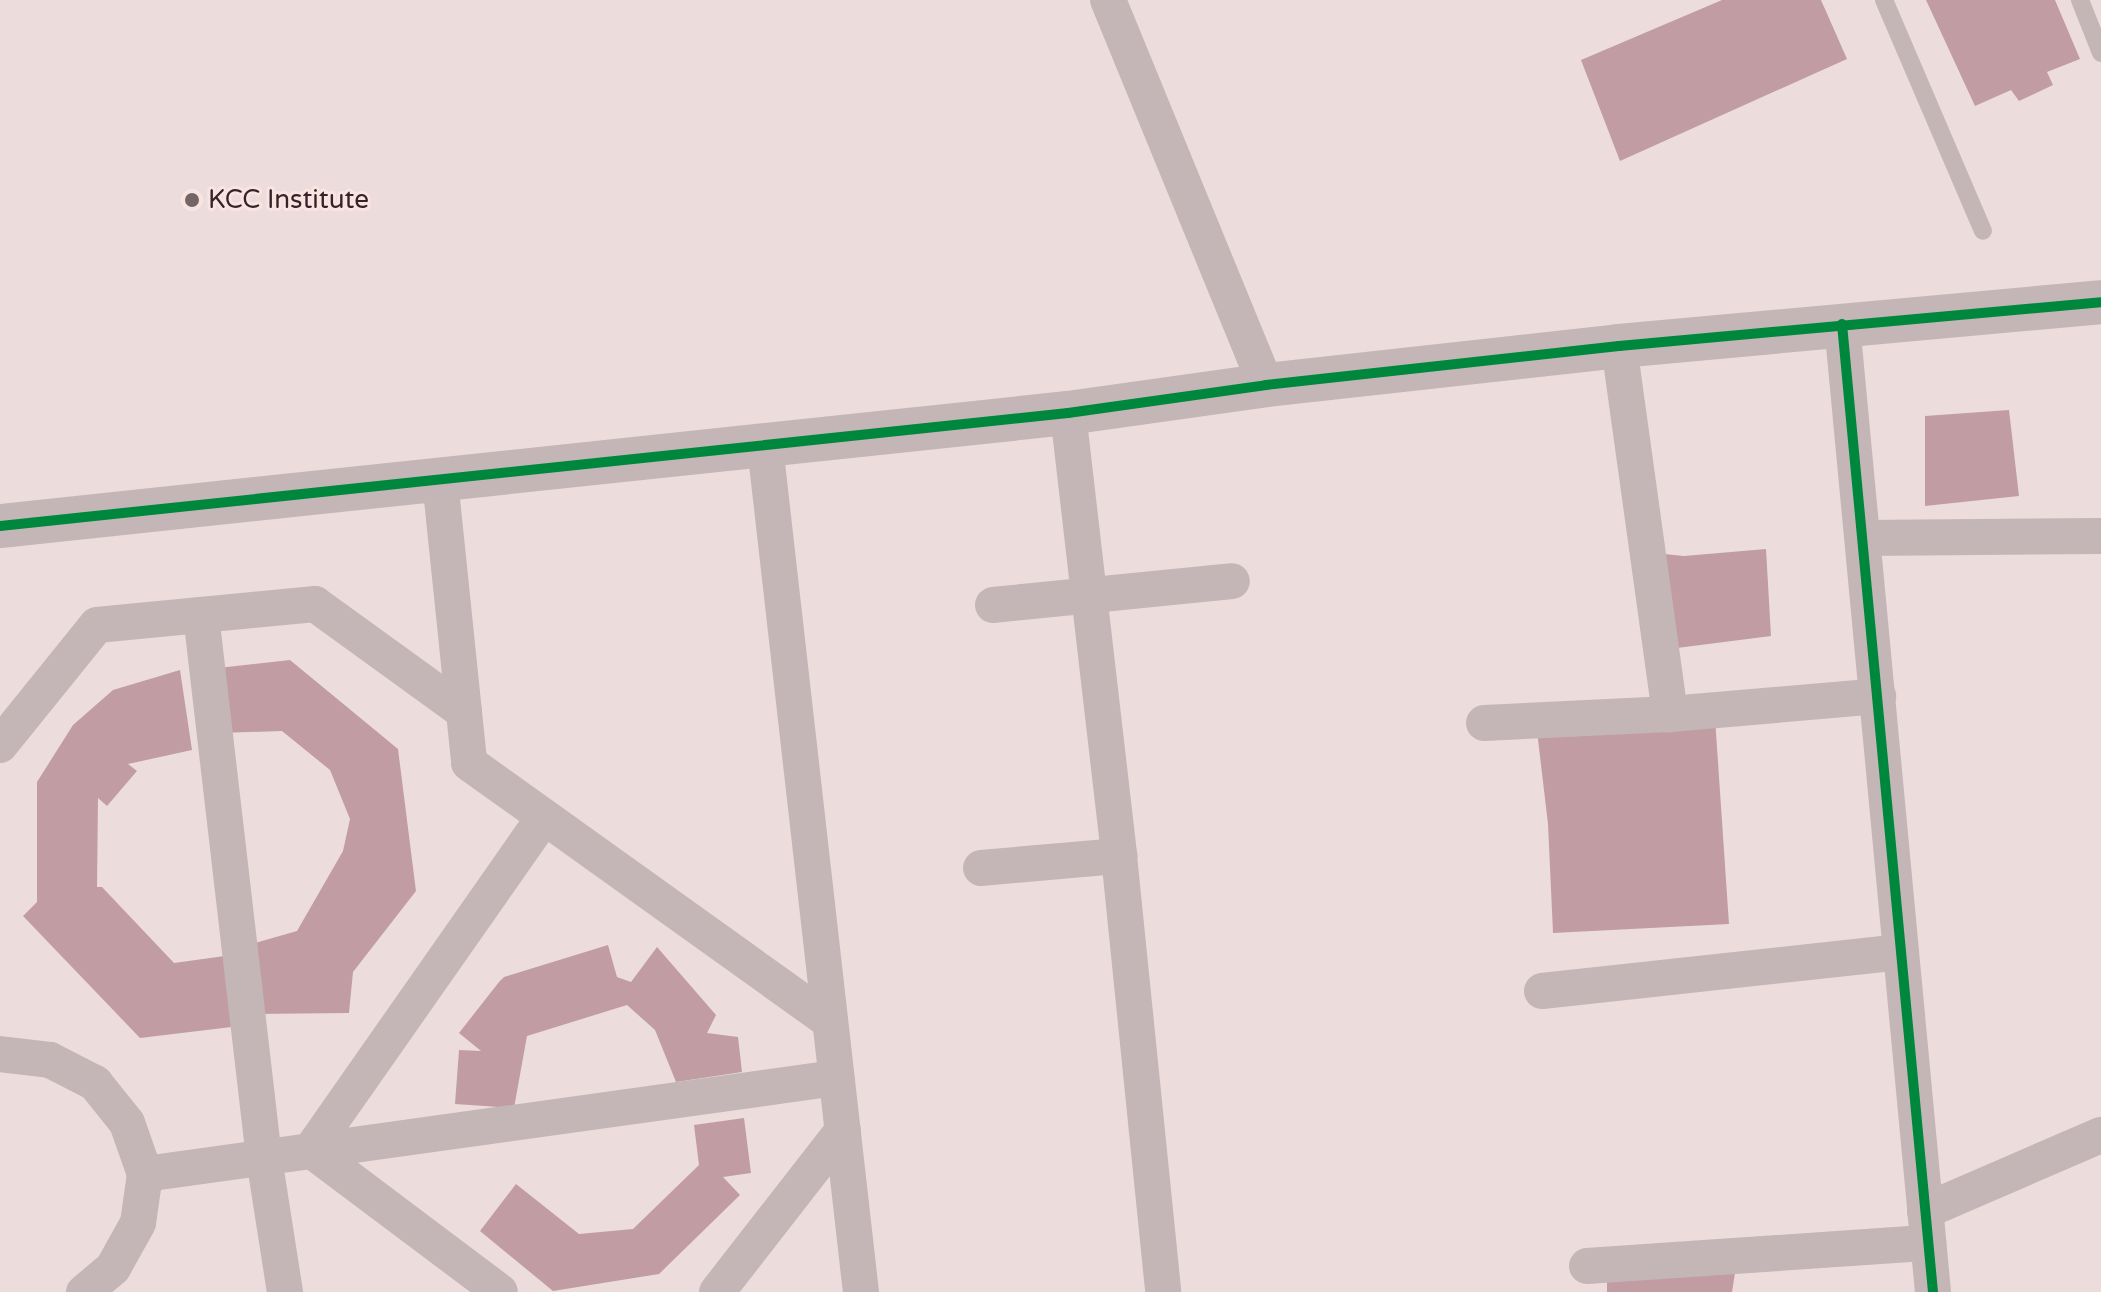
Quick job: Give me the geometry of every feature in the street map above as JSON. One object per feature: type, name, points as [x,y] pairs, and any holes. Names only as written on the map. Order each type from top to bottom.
[{"type":"street","points":[[1108,0],[1266,385]]},
{"type":"street","points":[[0,526],[1068,413],[1266,385],[1619,346],[2101,302]]},
{"type":"street","points":[[1842,324],[1933,1292]]},
{"type":"street","points":[[1619,346],[1670,714]]},
{"type":"street","points":[[1068,413],[1119,856],[1163,1292]]},
{"type":"street","points":[[765,446],[861,1292]]},
{"type":"street","points":[[440,480],[469,763],[830,1021]]},
{"type":"street","points":[[1863,538],[2101,536]]},
{"type":"street","points":[[993,605],[1232,581]]},
{"type":"street","points":[[0,745],[97,625],[315,604],[464,712]]},
{"type":"street","points":[[201,615],[264,1158],[285,1292]]},
{"type":"street","points":[[1484,723],[1670,714],[1878,696]]},
{"type":"street","points":[[311,1150],[544,817]]},
{"type":"street","points":[[981,868],[1119,856]]},
{"type":"street","points":[[1542,991],[1901,952]]},
{"type":"street","points":[[0,1054],[50,1060],[95,1083],[127,1123],[145,1174],[138,1223],[113,1268],[84,1292]]},
{"type":"street","points":[[145,1174],[836,1078]]},
{"type":"street","points":[[717,1292],[843,1130]]},
{"type":"street","points":[[1587,1266],[1926,1227],[2101,1135]]},
{"type":"street","points":[[311,1150],[500,1292]]},
{"type":"lane","points":[[1884,0],[1983,231]]},
{"type":"lane","points":[[2080,0],[2101,53]]},
{"type":"building","points":[[1722,0],[1821,0],[1847,59],[1620,161],[1581,60]]},
{"type":"building","points":[[1926,0],[2055,0],[2080,59],[2047,72],[2053,85],[2019,101],[2011,90],[1975,106]]},
{"type":"building","points":[[2009,410],[2019,496],[1925,506],[1925,416]]},
{"type":"building","points":[[1766,549],[1771,636],[1677,648],[1664,554],[1684,556]]},
{"type":"building","points":[[290,660],[398,749],[416,891],[353,972],[349,1013],[255,1014],[255,943],[297,931],[343,851],[350,819],[330,770],[282,731],[220,733],[218,668]]},
{"type":"building","points":[[180,670],[192,750],[128,764],[137,771],[107,806],[98,798],[97,887],[102,887],[174,963],[232,955],[240,1026],[140,1038],[23,916],[37,902],[37,782],[73,725],[113,690]]},
{"type":"building","points":[[1715,718],[1729,924],[1553,933],[1548,824],[1537,731]]},
{"type":"building","points":[[608,945],[617,977],[631,982],[657,947],[716,1015],[707,1033],[738,1037],[742,1072],[676,1082],[655,1030],[627,1005],[527,1036],[514,1108],[455,1104],[459,1050],[481,1051],[459,1033],[499,982],[504,977]]},
{"type":"building","points":[[744,1118],[751,1173],[723,1177],[740,1195],[659,1274],[553,1291],[480,1231],[516,1184],[579,1234],[633,1229],[699,1165],[694,1125]]},
{"type":"building","points":[[1607,1271],[1735,1273],[1732,1292],[1607,1292]]},
{"type":"cycle path","points":[[0,526],[1068,413],[1266,385],[1619,346],[2101,302]]},
{"type":"cycle path","points":[[1842,324],[1933,1292]]},
{"type":"place","name":"KCC Institute","points":[[192,200]]}]
